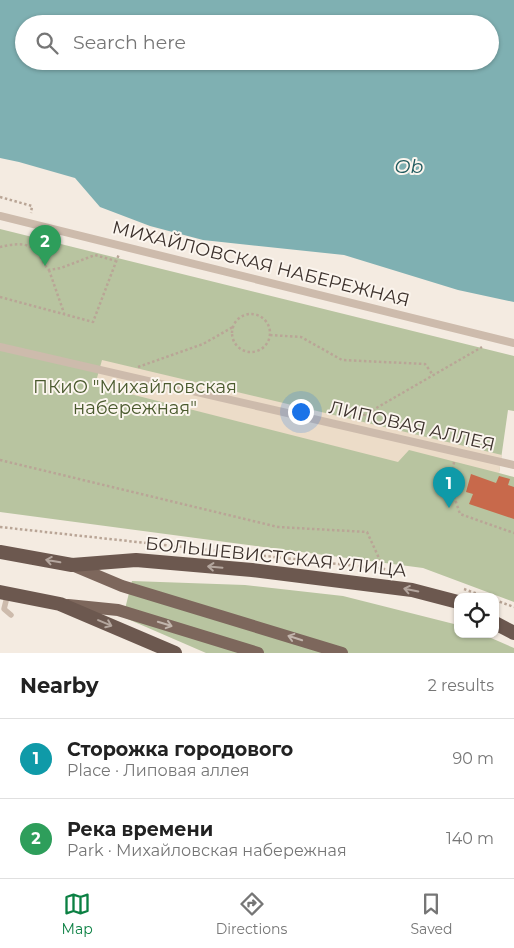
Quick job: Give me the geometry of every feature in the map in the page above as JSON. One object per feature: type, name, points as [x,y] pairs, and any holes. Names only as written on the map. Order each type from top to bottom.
[{"type":"highway","name":"БОЛЬШЕВИСТСКАЯ УЛИЦА","points":[[0,552],[72,565],[136,560],[252,570],[412,590],[454,601]]},
{"type":"highway","points":[[4,592],[60,604],[175,653]]},
{"type":"highway","points":[[499,625],[514,634]]},
{"type":"main road","points":[[72,565],[122,586],[252,624],[342,653]]},
{"type":"main road","points":[[60,604],[118,610],[258,653]]},
{"type":"street","name":"МИХАЙЛОВСКАЯ НАБЕРЕЖНАЯ","points":[[0,216],[514,343]]},
{"type":"street","name":"ЛИПОВАЯ АЛЛЕЯ","points":[[0,347],[514,464]]},
{"type":"lane","points":[[4,592],[4,609],[11,615]]},
{"type":"path","points":[[0,197],[32,206]]},
{"type":"path","points":[[0,247],[14,244],[30,246],[38,251],[45,266],[50,270],[64,314]]},
{"type":"path","points":[[0,297],[93,322],[122,246]]},
{"type":"path","points":[[50,270],[61,268],[95,255],[116,261]]},
{"type":"path","points":[[119,375],[203,344],[233,327],[241,317],[253,314],[259,315],[268,323],[270,335],[264,346],[260,349],[247,351],[237,345],[232,333],[233,327]]},
{"type":"path","points":[[270,335],[301,337],[342,360],[425,364],[433,375]]},
{"type":"path","points":[[346,426],[485,345]]},
{"type":"path","points":[[456,451],[451,487],[460,514],[514,533]]},
{"type":"path","points":[[0,460],[278,526],[367,532],[384,569]]},
{"type":"path","points":[[499,601],[514,607]]},
{"type":"green space","name":"ПКиО \"Михайловская набережная\"","points":[[0,229],[514,356],[514,411],[508,410],[499,473],[514,477],[514,602],[499,596],[499,593],[490,593],[423,568],[0,512]]},
{"type":"green space","points":[[132,581],[245,585],[343,596],[454,624],[454,638],[491,638],[514,648],[514,653],[206,653],[123,617]]},
{"type":"shaded area","points":[[102,360],[502,455],[499,473],[409,450],[398,462],[95,385]]},
{"type":"water","name":"Ob","points":[[0,0],[514,0],[514,302],[458,290],[344,255],[203,240],[150,226],[100,207],[75,178],[0,158]]},
{"type":"building","points":[[471,474],[496,483],[499,476],[510,479],[508,485],[514,487],[514,519],[469,504],[473,494],[466,492]]},
{"type":"place","name":"Река времени","points":[[45,266]]},
{"type":"place","name":"Сторожка городового","points":[[449,508]]}]
